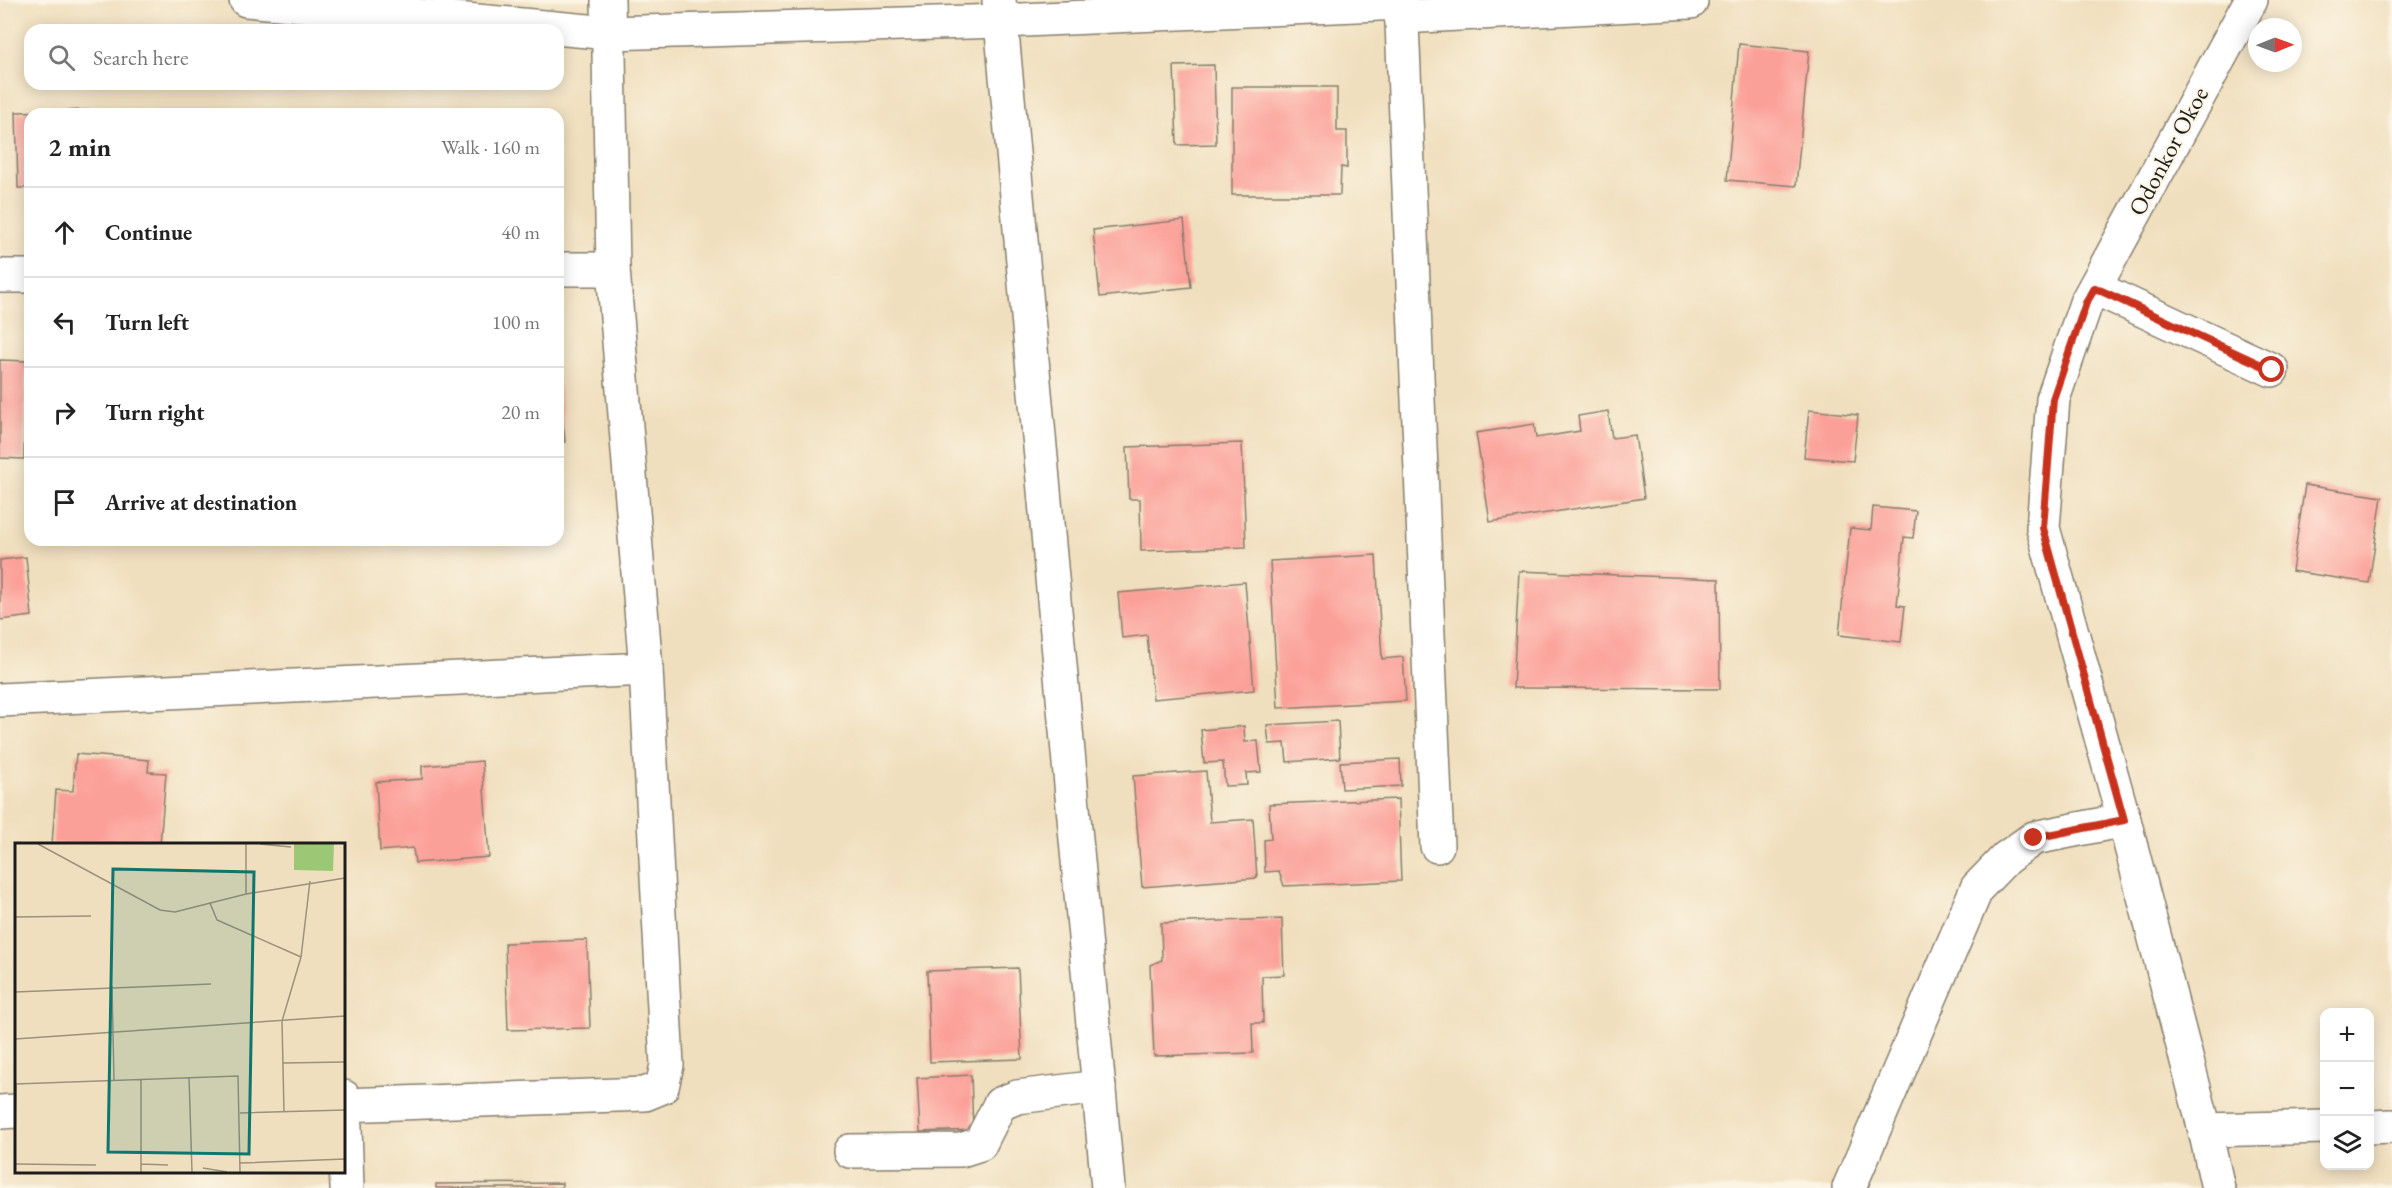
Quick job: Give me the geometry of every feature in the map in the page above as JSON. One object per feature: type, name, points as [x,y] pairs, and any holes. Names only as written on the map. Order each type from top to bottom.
[{"type":"street","points":[[246,0],[511,24]]},
{"type":"street","points":[[345,1105],[645,1094],[662,1087],[667,1065],[646,669],[613,269],[608,0]]},
{"type":"street","name":"Odonkor Okoe","points":[[2218,1188],[2124,820],[2043,528],[2053,399],[2090,296],[2251,0]]},
{"type":"street","points":[[564,29],[610,33],[1000,11],[1691,2]]},
{"type":"street","points":[[1401,7],[1437,846]]},
{"type":"street","points":[[1000,11],[1108,1188]]},
{"type":"street","points":[[564,269],[613,269]]},
{"type":"street","points":[[0,276],[24,276]]},
{"type":"street","points":[[2090,296],[2272,370]]},
{"type":"street","points":[[0,700],[646,669]]},
{"type":"street","points":[[1849,1188],[1977,888],[2006,858],[2034,838],[2124,820]]},
{"type":"street","points":[[850,1152],[961,1150],[980,1144],[999,1104],[1017,1096],[1099,1087]]},
{"type":"street","points":[[0,1112],[15,1111]]},
{"type":"street","points":[[2374,1127],[2392,1126]]},
{"type":"street","points":[[2205,1130],[2320,1127]]},
{"type":"street","points":[[345,1133],[347,1188]]},
{"type":"building","points":[[1739,44],[1809,51],[1796,186],[1727,180]]},
{"type":"building","points":[[1214,65],[1216,144],[1177,145],[1174,66]]},
{"type":"building","points":[[1232,87],[1337,87],[1337,131],[1347,131],[1347,168],[1341,167],[1340,195],[1232,195]]},
{"type":"building","points":[[16,112],[24,112],[24,188],[18,188]]},
{"type":"building","points":[[1184,220],[1191,287],[1100,297],[1093,230]]},
{"type":"building","points":[[0,360],[24,361],[24,459],[0,458]]},
{"type":"building","points":[[1809,410],[1858,415],[1853,461],[1804,457]]},
{"type":"building","points":[[1608,411],[1612,438],[1635,435],[1644,498],[1490,522],[1476,433],[1534,424],[1536,438],[1580,431],[1578,416]]},
{"type":"building","points":[[1242,443],[1246,547],[1141,551],[1140,499],[1129,499],[1127,447]]},
{"type":"building","points":[[2305,485],[2382,497],[2369,583],[2292,571]]},
{"type":"building","points":[[1873,507],[1916,511],[1913,538],[1904,537],[1897,605],[1905,606],[1901,642],[1839,635],[1850,528],[1871,530]]},
{"type":"building","points":[[1376,555],[1382,659],[1403,657],[1406,701],[1278,708],[1270,561]]},
{"type":"building","points":[[26,557],[32,616],[0,620],[0,560]]},
{"type":"building","points":[[1519,571],[1719,579],[1720,689],[1513,688]]},
{"type":"building","points":[[1245,582],[1254,690],[1153,699],[1147,635],[1122,638],[1118,593]]},
{"type":"building","points":[[1338,721],[1340,758],[1287,762],[1285,743],[1269,744],[1267,725]]},
{"type":"building","points":[[1244,726],[1245,742],[1258,741],[1261,772],[1246,773],[1247,785],[1225,786],[1223,762],[1204,763],[1201,730]]},
{"type":"building","points":[[76,754],[149,760],[148,772],[166,773],[160,843],[52,843],[56,790],[73,791]]},
{"type":"building","points":[[1400,759],[1401,786],[1342,789],[1340,762]]},
{"type":"building","points":[[482,761],[489,857],[415,863],[413,848],[380,851],[376,782],[422,779],[422,766]]},
{"type":"building","points":[[1206,771],[1210,822],[1253,819],[1257,878],[1142,887],[1133,776]]},
{"type":"building","points":[[1398,799],[1401,881],[1284,886],[1279,871],[1265,872],[1264,840],[1271,839],[1269,804]]},
{"type":"building","points":[[1282,919],[1284,975],[1262,976],[1263,1023],[1252,1023],[1253,1053],[1154,1056],[1150,965],[1162,960],[1161,923]]},
{"type":"building","points":[[587,940],[590,1028],[508,1030],[505,943]]},
{"type":"building","points":[[1018,968],[1022,1059],[930,1062],[927,971]]},
{"type":"building","points":[[971,1075],[973,1130],[920,1132],[917,1078]]},
{"type":"building","points":[[562,1183],[562,1188],[436,1188],[436,1184]]},
{"type":"route","points":[[2034,838],[2124,820],[2043,528],[2053,399],[2086,303],[2095,288],[2272,370]]}]
